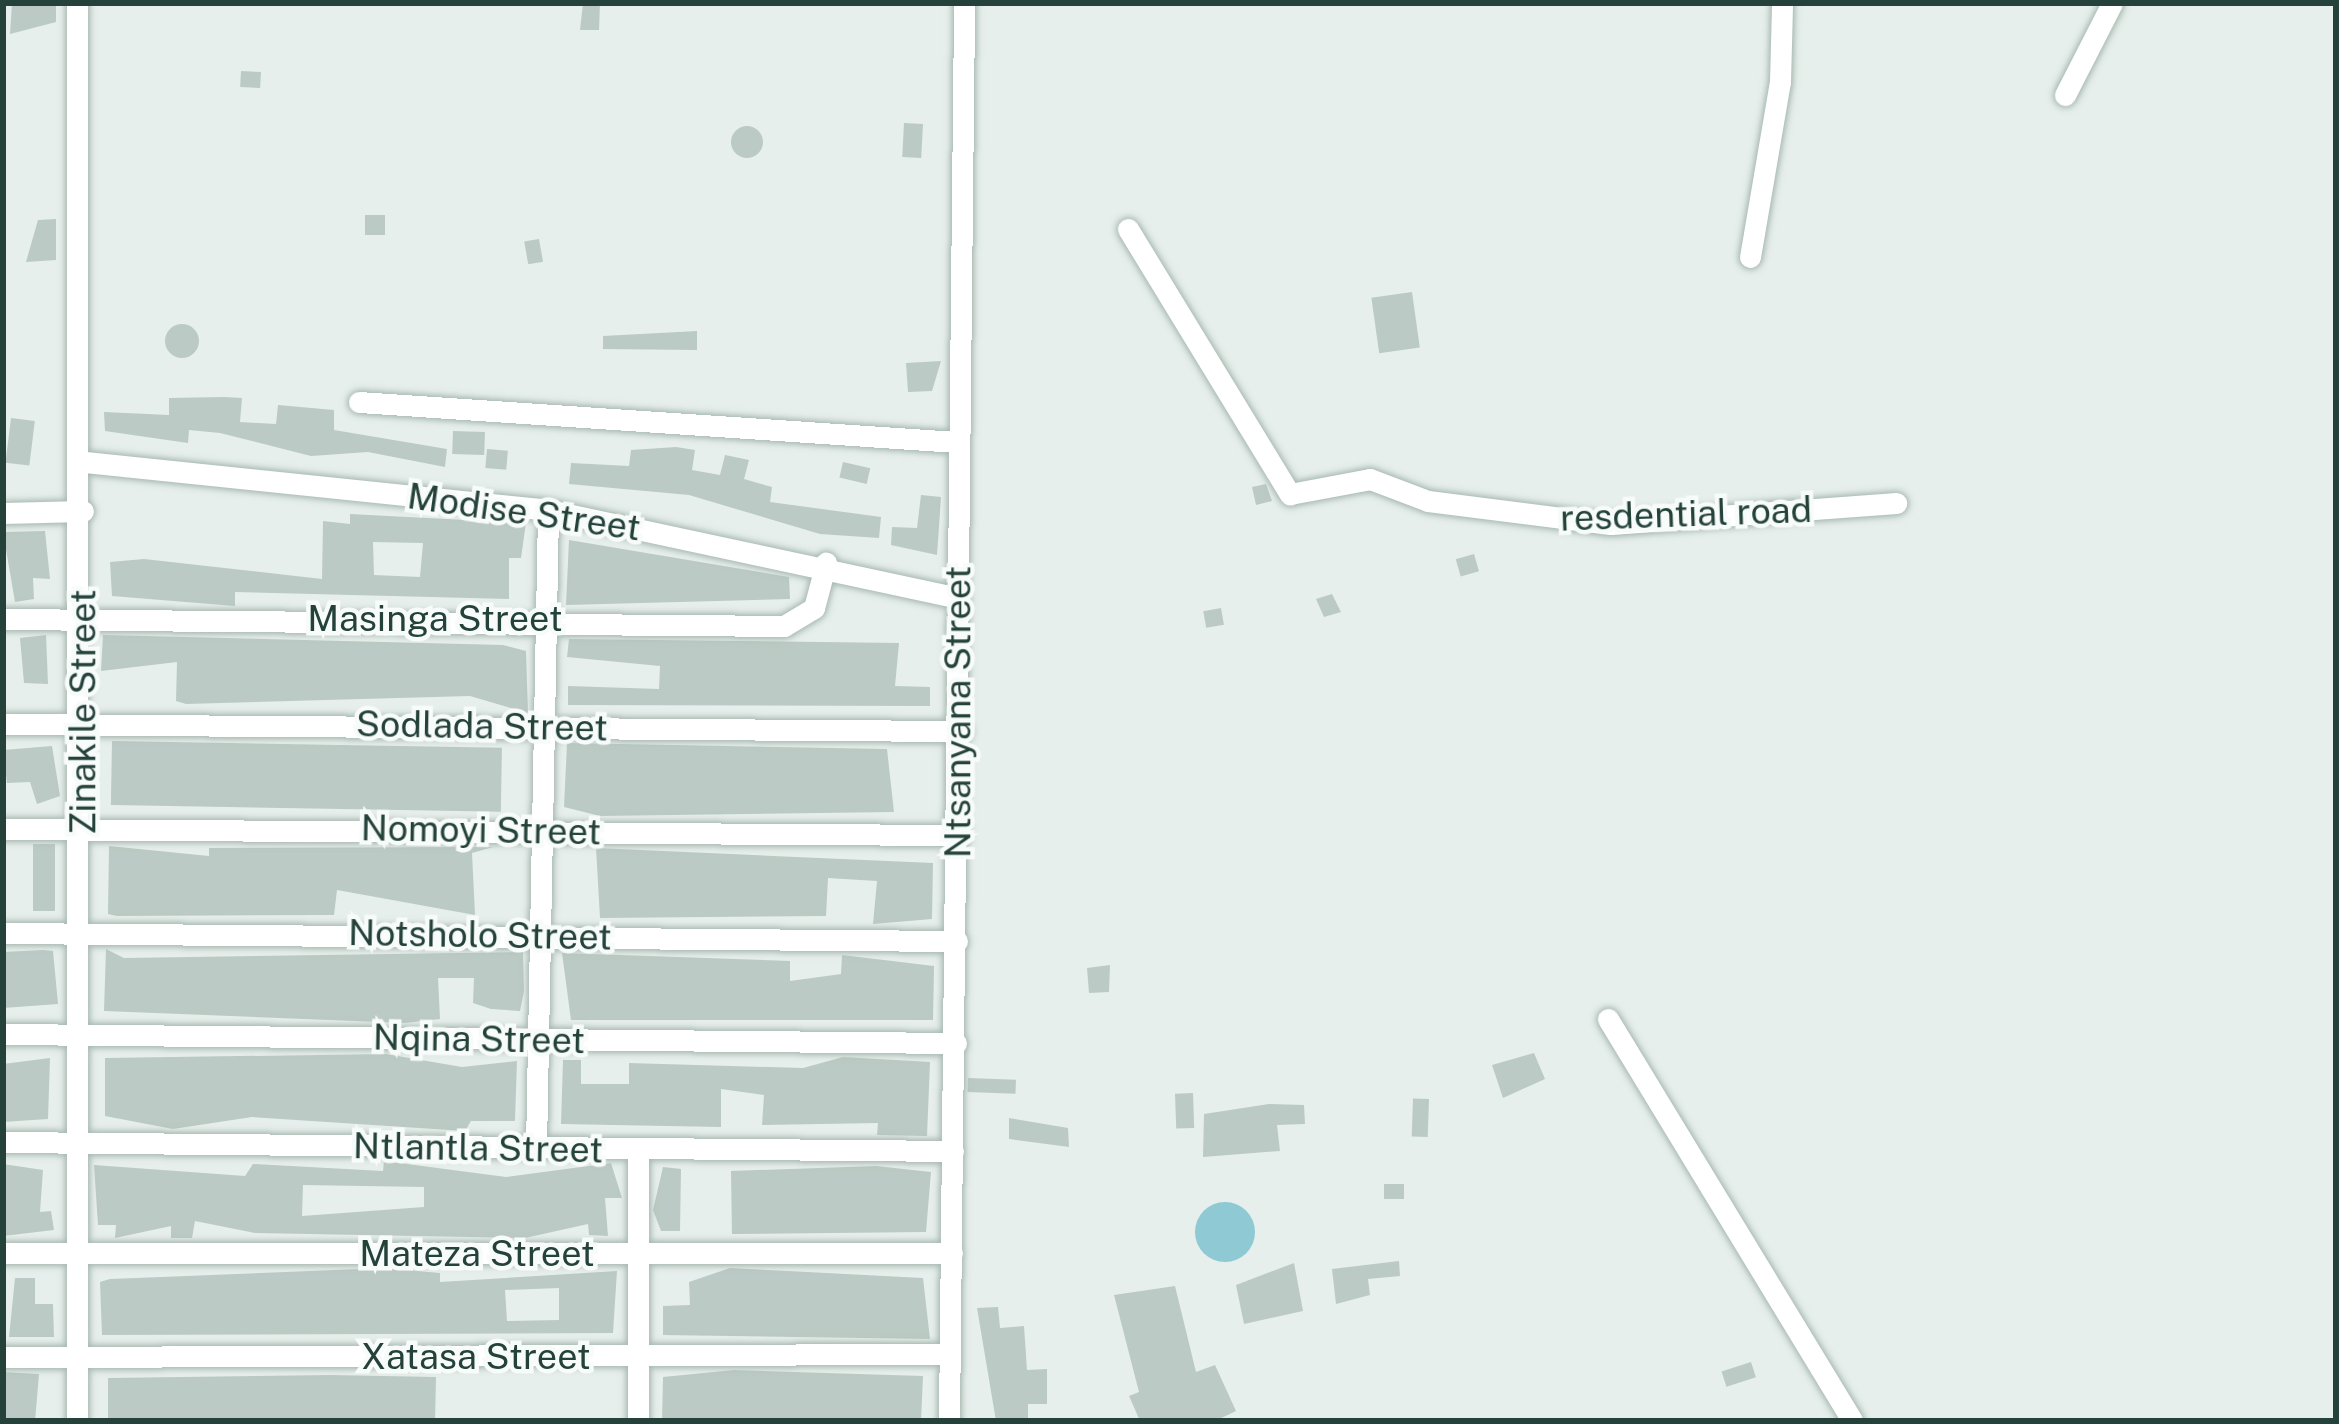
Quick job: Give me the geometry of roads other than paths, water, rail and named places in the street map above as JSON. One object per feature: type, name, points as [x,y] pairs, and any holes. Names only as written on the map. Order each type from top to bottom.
[{"type":"street","name":"Zinakile Street","points":[[76,1421],[85,618],[77,3]]},
{"type":"street","name":"Ntsanyana Street","points":[[949,1421],[961,730],[957,442],[964,3]]},
{"type":"street","points":[[1750,256],[1780,82],[1782,3]]},
{"type":"street","points":[[2065,95],[2112,3]]},
{"type":"street","name":"resdential road","points":[[1128,229],[1290,494],[1370,479],[1428,501],[1611,524],[1896,503]]},
{"type":"street","points":[[359,402],[957,442]]},
{"type":"street","name":"Modise Street","points":[[85,462],[548,510],[826,563],[957,598]]},
{"type":"street","points":[[536,1148],[547,830],[543,620],[548,510]]},
{"type":"street","points":[[3,513],[83,511]]},
{"type":"street","name":"Masinga Street","points":[[3,619],[543,620],[784,626],[814,608],[826,563]]},
{"type":"street","name":"Sodlada Street","points":[[3,724],[84,720],[961,730]]},
{"type":"street","name":"Nomoyi Street","points":[[3,829],[82,825],[959,836]]},
{"type":"street","name":"Notsholo Street","points":[[3,933],[957,940]]},
{"type":"street","points":[[1608,1019],[1852,1421]]},
{"type":"street","name":"Nqina Street","points":[[3,1034],[956,1043]]},
{"type":"street","name":"Ntlantla Street","points":[[3,1142],[952,1151]]},
{"type":"street","points":[[638,1150],[638,1421]]},
{"type":"street","name":"Mateza Street","points":[[3,1253],[952,1253]]},
{"type":"street","name":"Xatasa Street","points":[[3,1357],[950,1354]]},
{"type":"water","points":[[1225,1202],[1246,1211],[1255,1232],[1246,1253],[1225,1262],[1204,1253],[1195,1232],[1204,1211]]}]
